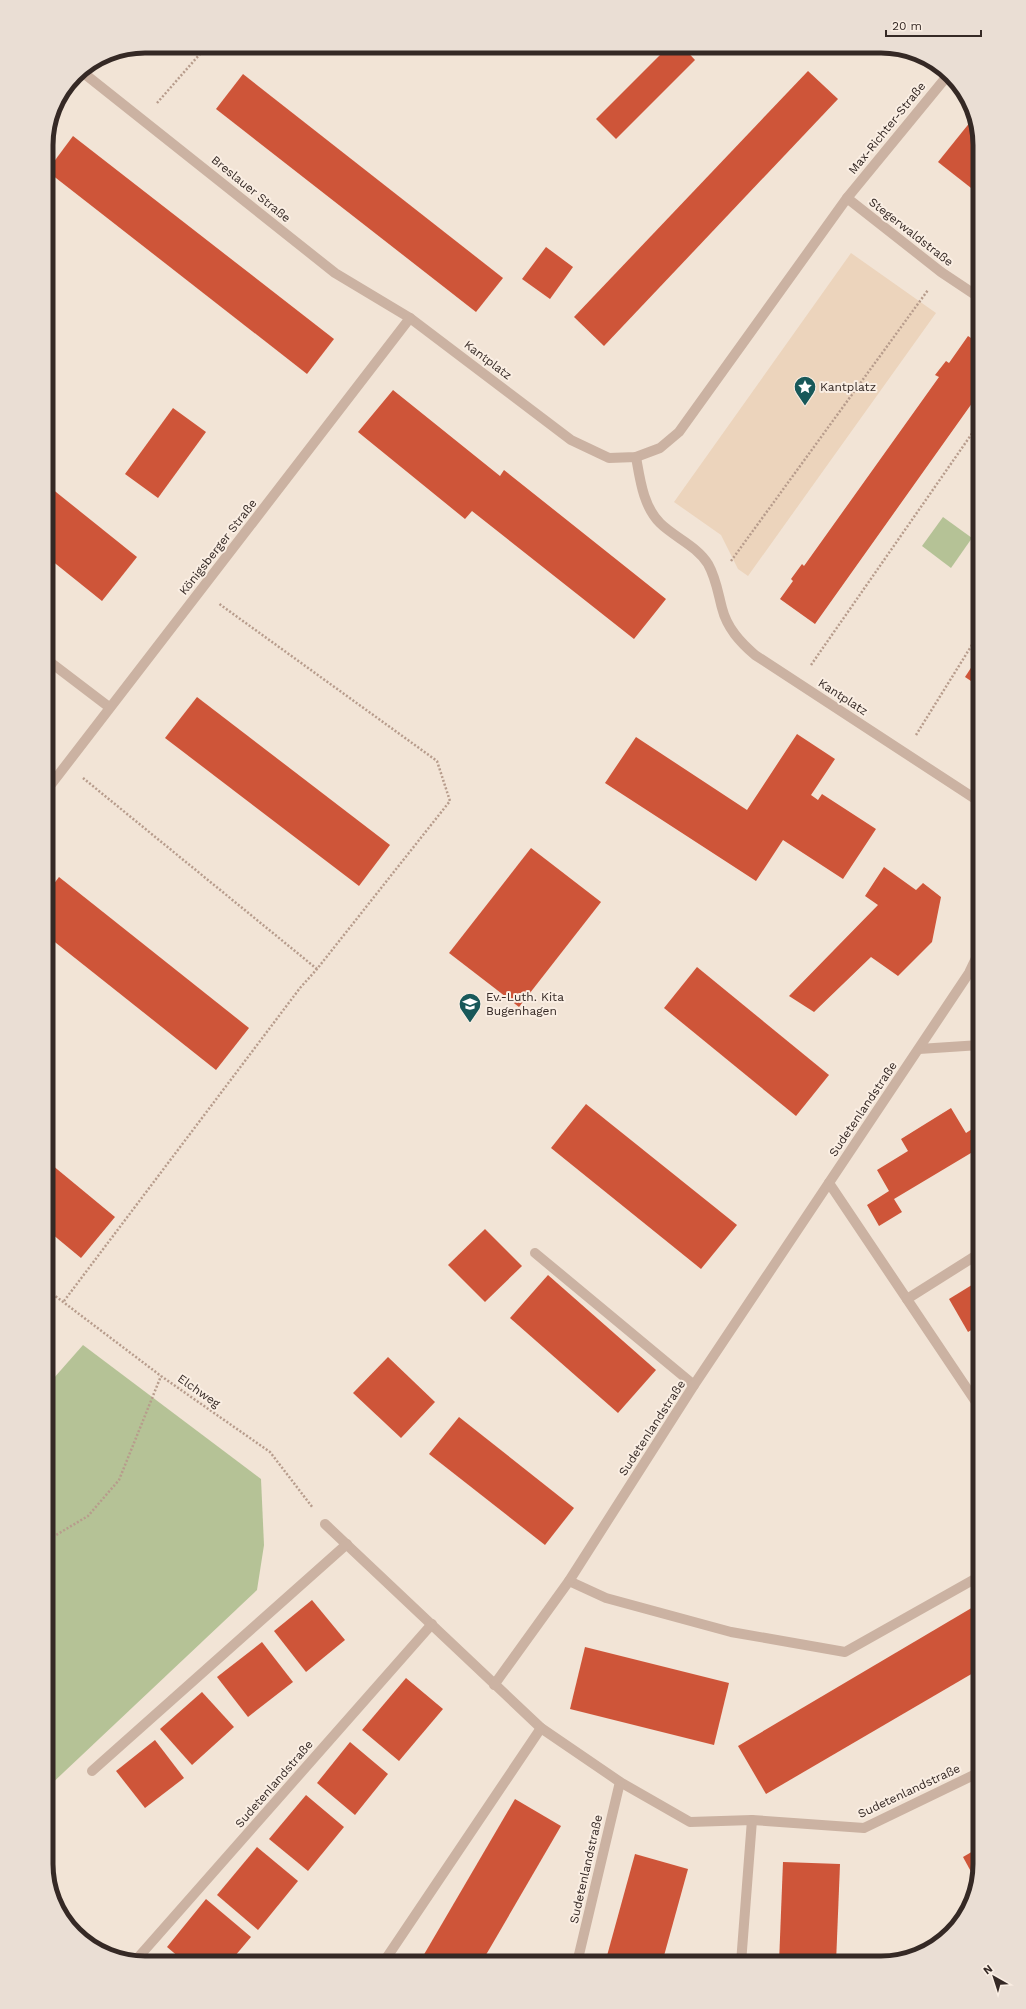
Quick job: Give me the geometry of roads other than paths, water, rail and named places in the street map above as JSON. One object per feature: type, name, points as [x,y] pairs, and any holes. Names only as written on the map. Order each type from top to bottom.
[{"type":"street","name":"Breslauer Straße","points":[[86,75],[335,273],[410,318]]},
{"type":"street","name":"Max-Richter-Straße","points":[[847,198],[945,79]]},
{"type":"street","name":"Stegerwaldstraße","points":[[847,198],[941,272],[973,293]]},
{"type":"street","name":"Kantplatz","points":[[410,318],[571,440],[608,458],[636,457],[660,448],[679,432],[847,198]]},
{"type":"street","name":"Königsberger Straße","points":[[53,782],[109,707],[201,591],[410,318]]},
{"type":"street","name":"Kantplatz","points":[[636,457],[642,488],[652,513],[660,523],[696,550],[707,563],[716,583],[722,610],[735,635],[755,655],[973,797]]},
{"type":"street","points":[[53,664],[109,707]]},
{"type":"street","name":"Sudetenlandstraße","points":[[494,1685],[569,1581],[694,1385],[919,1049],[973,965]]},
{"type":"street","points":[[919,1049],[973,1045]]},
{"type":"street","points":[[829,1183],[973,1398]]},
{"type":"street","points":[[535,1253],[694,1385]]},
{"type":"street","points":[[907,1299],[973,1257]]},
{"type":"street","name":"Sudetenlandstraße","points":[[326,1524],[541,1728],[620,1782],[690,1822],[752,1820],[864,1828],[973,1775]]},
{"type":"street","points":[[92,1771],[347,1544]]},
{"type":"street","points":[[569,1581],[606,1598],[731,1632],[844,1652],[973,1580]]},
{"type":"street","name":"Sudetenlandstraße","points":[[139,1956],[432,1624]]},
{"type":"street","points":[[388,1956],[541,1728]]},
{"type":"street","name":"Sudetenlandstraße","points":[[579,1956],[620,1782]]},
{"type":"street","points":[[742,1956],[752,1820]]},
{"type":"place","name":"Kantplatz","points":[[805,406]]},
{"type":"place","name":"Ev.-Luth. Kita Bugenhagen","points":[[470,1024]]}]
